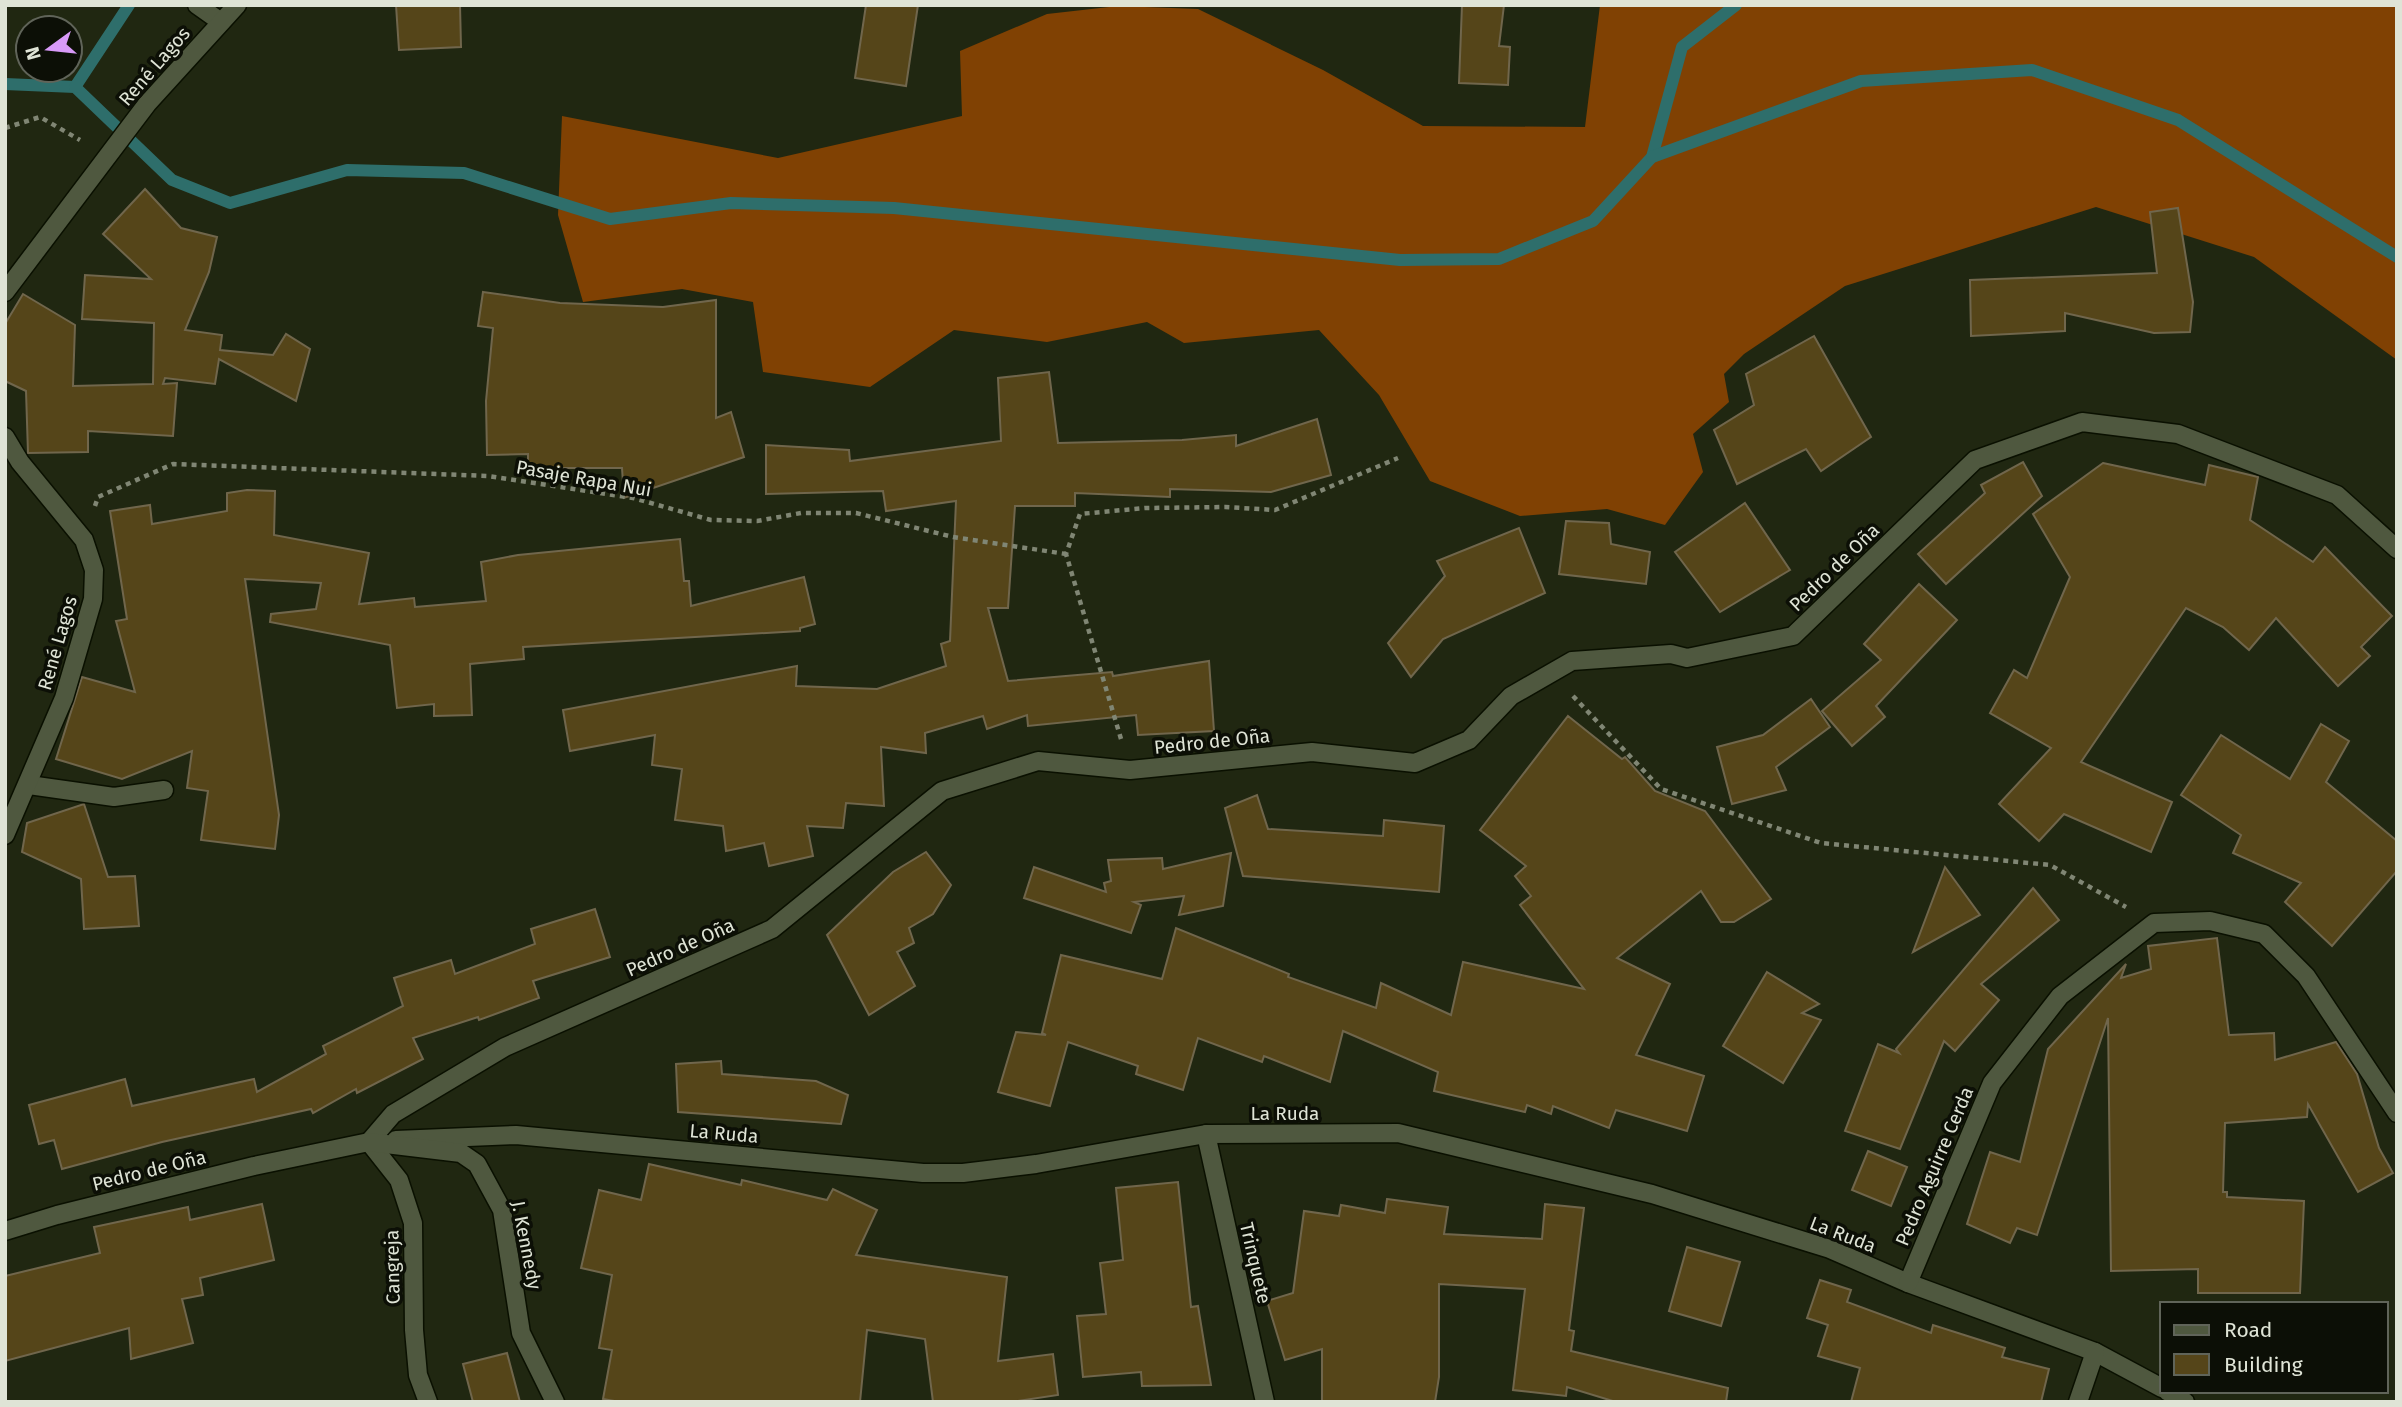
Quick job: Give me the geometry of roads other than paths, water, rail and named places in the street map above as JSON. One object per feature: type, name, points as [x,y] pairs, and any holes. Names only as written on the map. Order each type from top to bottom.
[{"type":"street","points":[[197,5],[221,22]]},
{"type":"street","name":"René Lagos","points":[[5,292],[147,104],[237,5]]},
{"type":"street","name":"Pedro de Oña","points":[[5,1231],[57,1215],[240,1169],[369,1142],[393,1114],[505,1047],[772,929],[942,791],[1038,761],[1130,770],[1312,752],[1415,763],[1469,740],[1511,696],[1572,661],[1671,654],[1687,657],[1793,636],[1975,460],[2082,422],[2178,434],[2337,495],[2397,549]]},
{"type":"street","name":"René Lagos","points":[[5,437],[20,462],[84,540],[94,569],[93,598],[64,698],[29,785],[5,835]]},
{"type":"street","points":[[29,785],[114,797],[164,790]]},
{"type":"street","name":"Pedro Aguirre Cerda","points":[[1908,1283],[1992,1083],[2060,996],[2154,923],[2210,921],[2264,934],[2306,976],[2397,1113]]},
{"type":"street","name":"La Ruda","points":[[369,1142],[516,1135],[923,1173],[963,1173],[1036,1164],[1206,1134],[1398,1133],[1652,1194],[1830,1249],[1908,1283],[2095,1352],[2160,1387]]},
{"type":"street","name":"Trinquete","points":[[1206,1134],[1265,1402]]},
{"type":"street","name":"Cangreja","points":[[369,1142],[399,1180],[413,1223],[414,1330],[418,1375],[428,1402]]},
{"type":"street","name":"J. Kennedy","points":[[369,1142],[461,1153],[483,1172],[502,1210],[522,1334],[555,1402]]},
{"type":"street","points":[[2078,1402],[2095,1352]]},
{"type":"waterway","points":[[75,87],[129,5]]},
{"type":"waterway","points":[[5,84],[75,87],[172,180],[230,203],[347,170],[464,173],[610,219],[731,203],[894,208],[1400,260],[1499,259],[1593,221],[1652,157],[1682,47],[1736,5]]},
{"type":"waterway","points":[[1652,157],[1861,81],[2032,70],[2178,120],[2397,257]]}]
